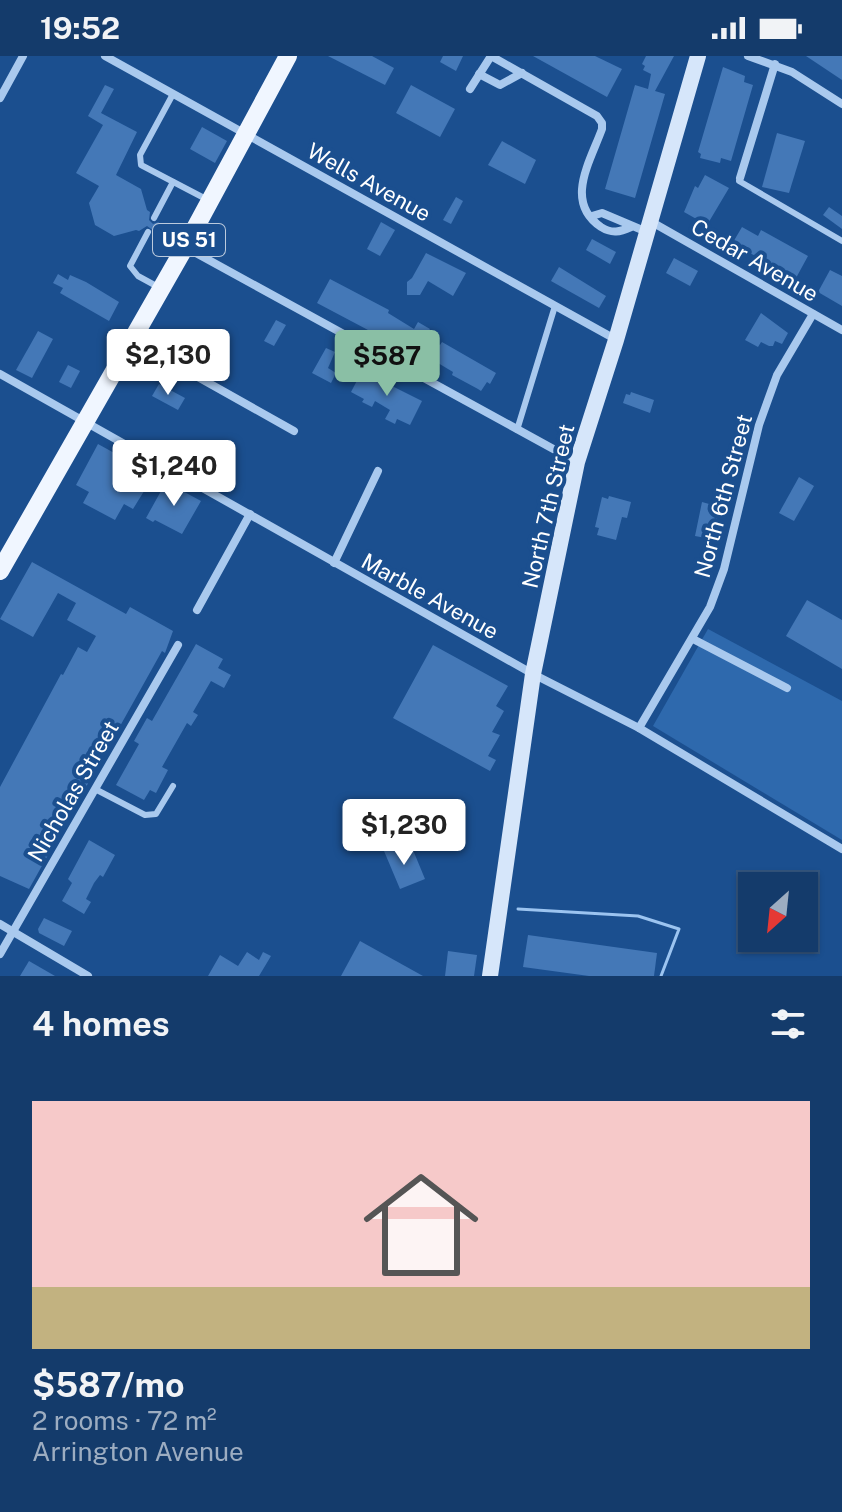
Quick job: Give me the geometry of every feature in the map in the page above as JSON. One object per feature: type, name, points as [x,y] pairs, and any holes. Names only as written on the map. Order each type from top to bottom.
[{"type":"main road","name":"US 51","points":[[1,568],[162,289],[288,56]]},
{"type":"street","points":[[0,98],[23,56]]},
{"type":"street","name":"Wells Avenue","points":[[105,56],[616,340]]},
{"type":"street","points":[[470,89],[491,56],[592,110],[602,123],[580,191],[583,205],[597,224],[608,231],[621,232],[643,226]]},
{"type":"street","name":"North 7th Street","points":[[490,976],[533,674],[577,462],[616,340],[643,226],[698,56]]},
{"type":"street","points":[[748,56],[776,60],[842,104]]},
{"type":"street","points":[[740,178],[776,60]]},
{"type":"street","points":[[479,74],[500,85],[522,73]]},
{"type":"street","points":[[592,216],[602,213],[643,226]]},
{"type":"street","name":"Cedar Avenue","points":[[643,226],[842,330]]},
{"type":"street","points":[[185,247],[577,462]]},
{"type":"street","name":"North 6th Street","points":[[639,728],[710,607],[724,569],[759,425],[777,375],[813,314]]},
{"type":"street","points":[[132,340],[294,431]]},
{"type":"street","name":"Marble Avenue","points":[[0,374],[533,674],[639,728],[842,849]]},
{"type":"street","points":[[334,563],[378,471]]},
{"type":"street","points":[[197,610],[250,514]]},
{"type":"street","points":[[693,639],[787,688]]},
{"type":"street","name":"Nicholas Street","points":[[0,954],[178,645]]},
{"type":"street","points":[[0,924],[88,976]]},
{"type":"lane","points":[[173,94],[139,160],[141,165],[210,201]]},
{"type":"lane","points":[[740,178],[739,181],[842,241]]},
{"type":"lane","points":[[154,218],[173,182]]},
{"type":"lane","points":[[148,232],[130,266],[138,276],[162,289]]},
{"type":"lane","points":[[517,430],[555,306]]},
{"type":"lane","points":[[95,789],[145,815],[156,814],[173,786]]},
{"type":"shaded area","points":[[708,629],[842,701],[842,840],[653,726]]},
{"type":"building","points":[[328,56],[372,56],[394,68],[385,85]]},
{"type":"building","points":[[443,56],[463,56],[456,71],[440,62]]},
{"type":"building","points":[[533,56],[595,56],[622,69],[607,97]]},
{"type":"building","points":[[646,56],[674,56],[655,91],[665,94],[635,198],[605,189],[635,85],[648,89],[651,74],[643,70],[645,66],[642,64]]},
{"type":"building","points":[[806,56],[842,56],[842,80]]},
{"type":"building","points":[[723,67],[745,76],[744,82],[753,85],[731,161],[721,158],[720,163],[700,158],[698,152]]},
{"type":"building","points":[[105,85],[114,89],[101,113],[137,132],[116,175],[141,189],[150,212],[149,220],[153,224],[159,222],[154,231],[147,226],[139,231],[114,236],[95,225],[89,203],[99,186],[76,173],[103,125],[88,116]]},
{"type":"building","points":[[411,85],[455,109],[440,137],[396,113]]},
{"type":"building","points":[[202,127],[227,141],[215,163],[190,149]]},
{"type":"building","points":[[777,133],[805,141],[789,193],[762,187]]},
{"type":"building","points":[[502,141],[536,160],[525,184],[488,165]]},
{"type":"building","points":[[705,175],[729,188],[707,225],[684,212],[695,186],[698,188]]},
{"type":"building","points":[[456,197],[463,201],[451,224],[443,220]]},
{"type":"building","points":[[829,207],[842,216],[842,229],[823,215]]},
{"type":"building","points":[[381,222],[395,230],[380,256],[367,249]]},
{"type":"building","points":[[742,227],[758,236],[761,230],[808,256],[796,278],[783,274],[785,271],[732,244]]},
{"type":"building","points":[[592,239],[616,252],[610,264],[586,250]]},
{"type":"building","points":[[426,253],[466,273],[453,296],[428,281],[420,295],[407,295],[407,282]]},
{"type":"building","points":[[674,258],[698,271],[690,286],[666,273]]},
{"type":"building","points":[[559,267],[606,296],[599,308],[551,281]]},
{"type":"building","points":[[830,270],[842,276],[842,306],[818,292]]},
{"type":"building","points":[[58,274],[68,280],[70,275],[86,282],[119,302],[109,321],[60,293],[63,288],[53,283]]},
{"type":"building","points":[[330,279],[389,310],[388,313],[414,329],[418,322],[430,329],[425,337],[440,345],[442,342],[496,373],[490,384],[487,382],[481,391],[452,375],[453,372],[438,363],[436,366],[317,303]]},
{"type":"building","points":[[761,313],[788,333],[782,344],[775,341],[773,346],[769,346],[761,342],[758,347],[745,340]]},
{"type":"building","points":[[276,320],[286,325],[274,346],[264,341]]},
{"type":"building","points":[[38,331],[53,339],[32,378],[16,370]]},
{"type":"building","points":[[326,348],[335,352],[328,368],[336,373],[331,383],[312,373]]},
{"type":"building","points":[[68,365],[80,371],[71,388],[59,382]]},
{"type":"building","points":[[362,371],[422,401],[410,425],[397,419],[395,424],[385,419],[390,410],[375,401],[372,407],[351,392]]},
{"type":"building","points":[[159,384],[185,398],[178,410],[152,396]]},
{"type":"building","points":[[631,392],[654,400],[650,413],[623,403],[626,394],[630,395]]},
{"type":"building","points":[[98,444],[154,475],[133,509],[124,504],[115,520],[83,503],[89,492],[76,485]]},
{"type":"building","points":[[799,477],[814,486],[794,521],[779,513]]},
{"type":"building","points":[[166,482],[201,501],[182,534],[146,518]]},
{"type":"building","points":[[609,496],[631,502],[627,518],[622,517],[616,540],[597,535],[599,528],[595,527],[602,497],[608,499]]},
{"type":"building","points":[[702,502],[720,507],[711,539],[695,536]]},
{"type":"building","points":[[32,562],[126,614],[130,607],[173,631],[165,653],[162,651],[29,889],[0,876],[0,787],[78,647],[87,652],[96,636],[67,620],[76,603],[58,593],[33,637],[0,619]]},
{"type":"building","points":[[807,600],[842,620],[842,669],[786,636]]},
{"type":"building","points":[[196,644],[223,659],[218,668],[231,675],[224,688],[211,681],[193,712],[198,715],[191,726],[187,723],[162,767],[168,770],[156,793],[150,790],[144,800],[116,785],[139,744],[134,741],[147,718],[152,721]]},
{"type":"building","points":[[433,645],[508,686],[496,706],[504,711],[492,732],[500,735],[488,756],[496,760],[490,771],[393,718]]},
{"type":"building","points":[[89,840],[115,855],[103,877],[100,875],[94,883],[86,899],[91,902],[84,914],[62,901],[72,883],[68,879]]},
{"type":"building","points":[[399,844],[404,854],[413,850],[425,879],[400,889],[384,851]]},
{"type":"building","points":[[44,918],[72,931],[64,946],[39,933]]},
{"type":"building","points":[[528,935],[657,953],[654,976],[589,976],[523,967]]},
{"type":"building","points":[[360,941],[423,976],[341,976]]},
{"type":"building","points":[[448,951],[477,955],[474,976],[445,976]]},
{"type":"building","points":[[247,952],[259,960],[263,952],[271,956],[259,976],[208,976],[220,955],[238,966]]},
{"type":"building","points":[[29,961],[55,976],[20,976]]},
{"type":"waterway","points":[[518,909],[638,916],[679,929],[661,976]]}]
